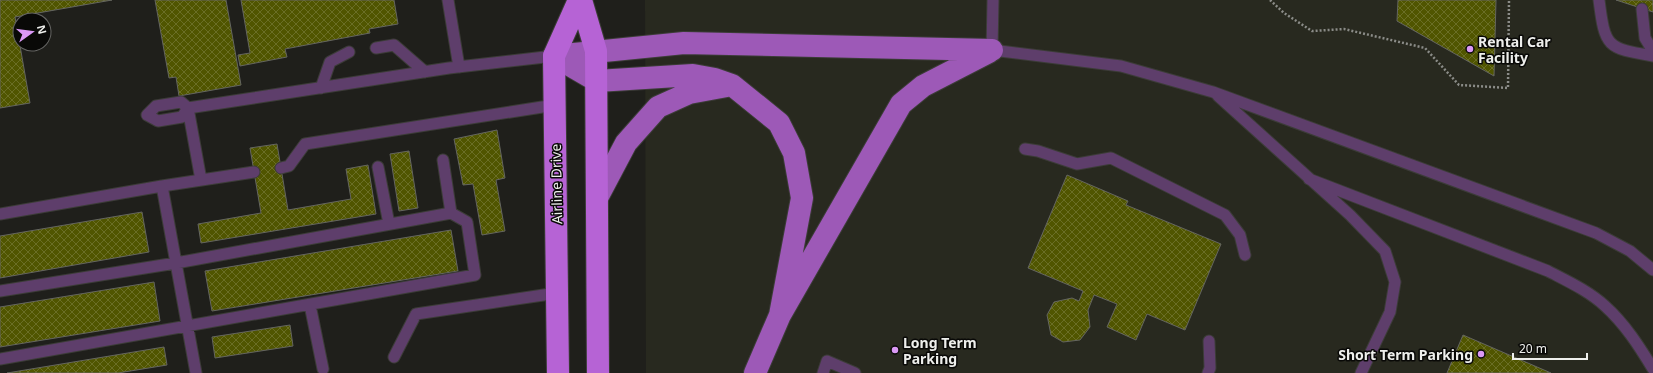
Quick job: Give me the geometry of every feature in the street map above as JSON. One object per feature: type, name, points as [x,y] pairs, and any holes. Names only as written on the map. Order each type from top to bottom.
[{"type":"highway","name":"Airline Drive","points":[[580,0],[596,51],[598,373]]},
{"type":"highway","name":"Airline Drive","points":[[558,373],[554,56],[580,0]]},
{"type":"main road","points":[[554,56],[684,43],[992,50]]},
{"type":"main road","points":[[755,373],[780,315],[901,104],[923,86],[992,50]]},
{"type":"main road","points":[[554,56],[597,81],[693,75],[715,79],[732,85],[779,123],[794,153],[802,198],[780,315]]},
{"type":"main road","points":[[598,196],[626,143],[658,107],[689,93],[732,85]]},
{"type":"lane","points":[[448,0],[459,67]]},
{"type":"lane","points":[[993,0],[992,50],[1121,66],[1213,92],[1596,233],[1630,251],[1653,270]]},
{"type":"lane","points":[[1599,0],[1603,30],[1613,46],[1623,50],[1653,56]]},
{"type":"lane","points":[[1642,8],[1645,38],[1653,51]]},
{"type":"lane","points":[[376,48],[394,45],[426,72]]},
{"type":"lane","points":[[321,88],[330,62],[349,52]]},
{"type":"lane","points":[[201,180],[188,108],[459,67],[554,56]]},
{"type":"lane","points":[[1213,92],[1350,215],[1385,251],[1395,282],[1390,312],[1362,373]]},
{"type":"lane","points":[[281,168],[288,166],[305,144],[555,105]]},
{"type":"lane","points":[[1025,149],[1038,150],[1077,164],[1111,158],[1225,215],[1240,235],[1245,255]]},
{"type":"lane","points":[[443,160],[451,213]]},
{"type":"lane","points":[[378,167],[389,224]]},
{"type":"lane","points":[[0,214],[254,172]]},
{"type":"lane","points":[[1309,179],[1548,271],[1584,290],[1604,305],[1624,326],[1640,347],[1653,369]]},
{"type":"lane","points":[[162,186],[196,373]]},
{"type":"lane","points":[[0,291],[176,263],[451,213],[467,222],[475,275],[0,359]]},
{"type":"lane","points":[[394,357],[416,314],[557,292]]},
{"type":"lane","points":[[310,305],[323,369]]},
{"type":"lane","points":[[1208,373],[1210,368],[1209,341]]},
{"type":"lane","points":[[823,373],[827,361],[855,373]]},
{"type":"path","points":[[1270,0],[1284,13],[1312,31],[1344,29],[1425,48],[1459,85],[1508,88],[1509,0]]},
{"type":"shaded area","points":[[645,0],[1653,0],[1653,373],[646,373]]},
{"type":"building","points":[[0,0],[112,0],[44,12],[12,12],[12,52],[21,52],[30,103],[0,108]]},
{"type":"building","points":[[155,0],[226,0],[241,85],[179,96],[176,77],[169,78]]},
{"type":"building","points":[[241,0],[394,0],[398,24],[369,29],[370,33],[285,49],[287,57],[240,66],[238,55],[250,53]]},
{"type":"building","name":"Rental Car Facility","points":[[1398,0],[1496,0],[1494,76],[1397,21]]},
{"type":"building","points":[[1616,0],[1653,0],[1653,12]]},
{"type":"building","points":[[497,130],[505,178],[496,180],[505,231],[482,235],[473,184],[463,185],[454,139]]},
{"type":"building","points":[[277,144],[288,210],[351,199],[346,169],[368,165],[376,214],[201,243],[198,224],[261,213],[250,148]]},
{"type":"building","points":[[409,151],[418,208],[399,211],[390,154]]},
{"type":"building","points":[[1067,175],[1128,201],[1126,205],[1221,244],[1185,330],[1147,314],[1136,340],[1107,327],[1117,304],[1094,295],[1088,310],[1090,327],[1080,340],[1063,342],[1051,335],[1047,315],[1054,302],[1072,298],[1079,301],[1083,291],[1028,268]]},
{"type":"building","points":[[142,212],[149,252],[0,278],[0,236]]},
{"type":"building","points":[[451,230],[458,271],[212,311],[205,271]]},
{"type":"building","points":[[154,282],[160,321],[0,347],[0,307]]},
{"type":"building","points":[[290,325],[293,346],[215,358],[212,337]]},
{"type":"building","name":"Short Term Parking","points":[[1463,335],[1551,373],[1447,373]]},
{"type":"building","points":[[164,347],[167,365],[118,373],[7,373]]},
{"type":"place","name":"Rental Car Facility","points":[[1470,49]]},
{"type":"place","name":"Long Term Parking","points":[[895,350]]},
{"type":"place","name":"Short Term Parking","points":[[1481,354]]}]
